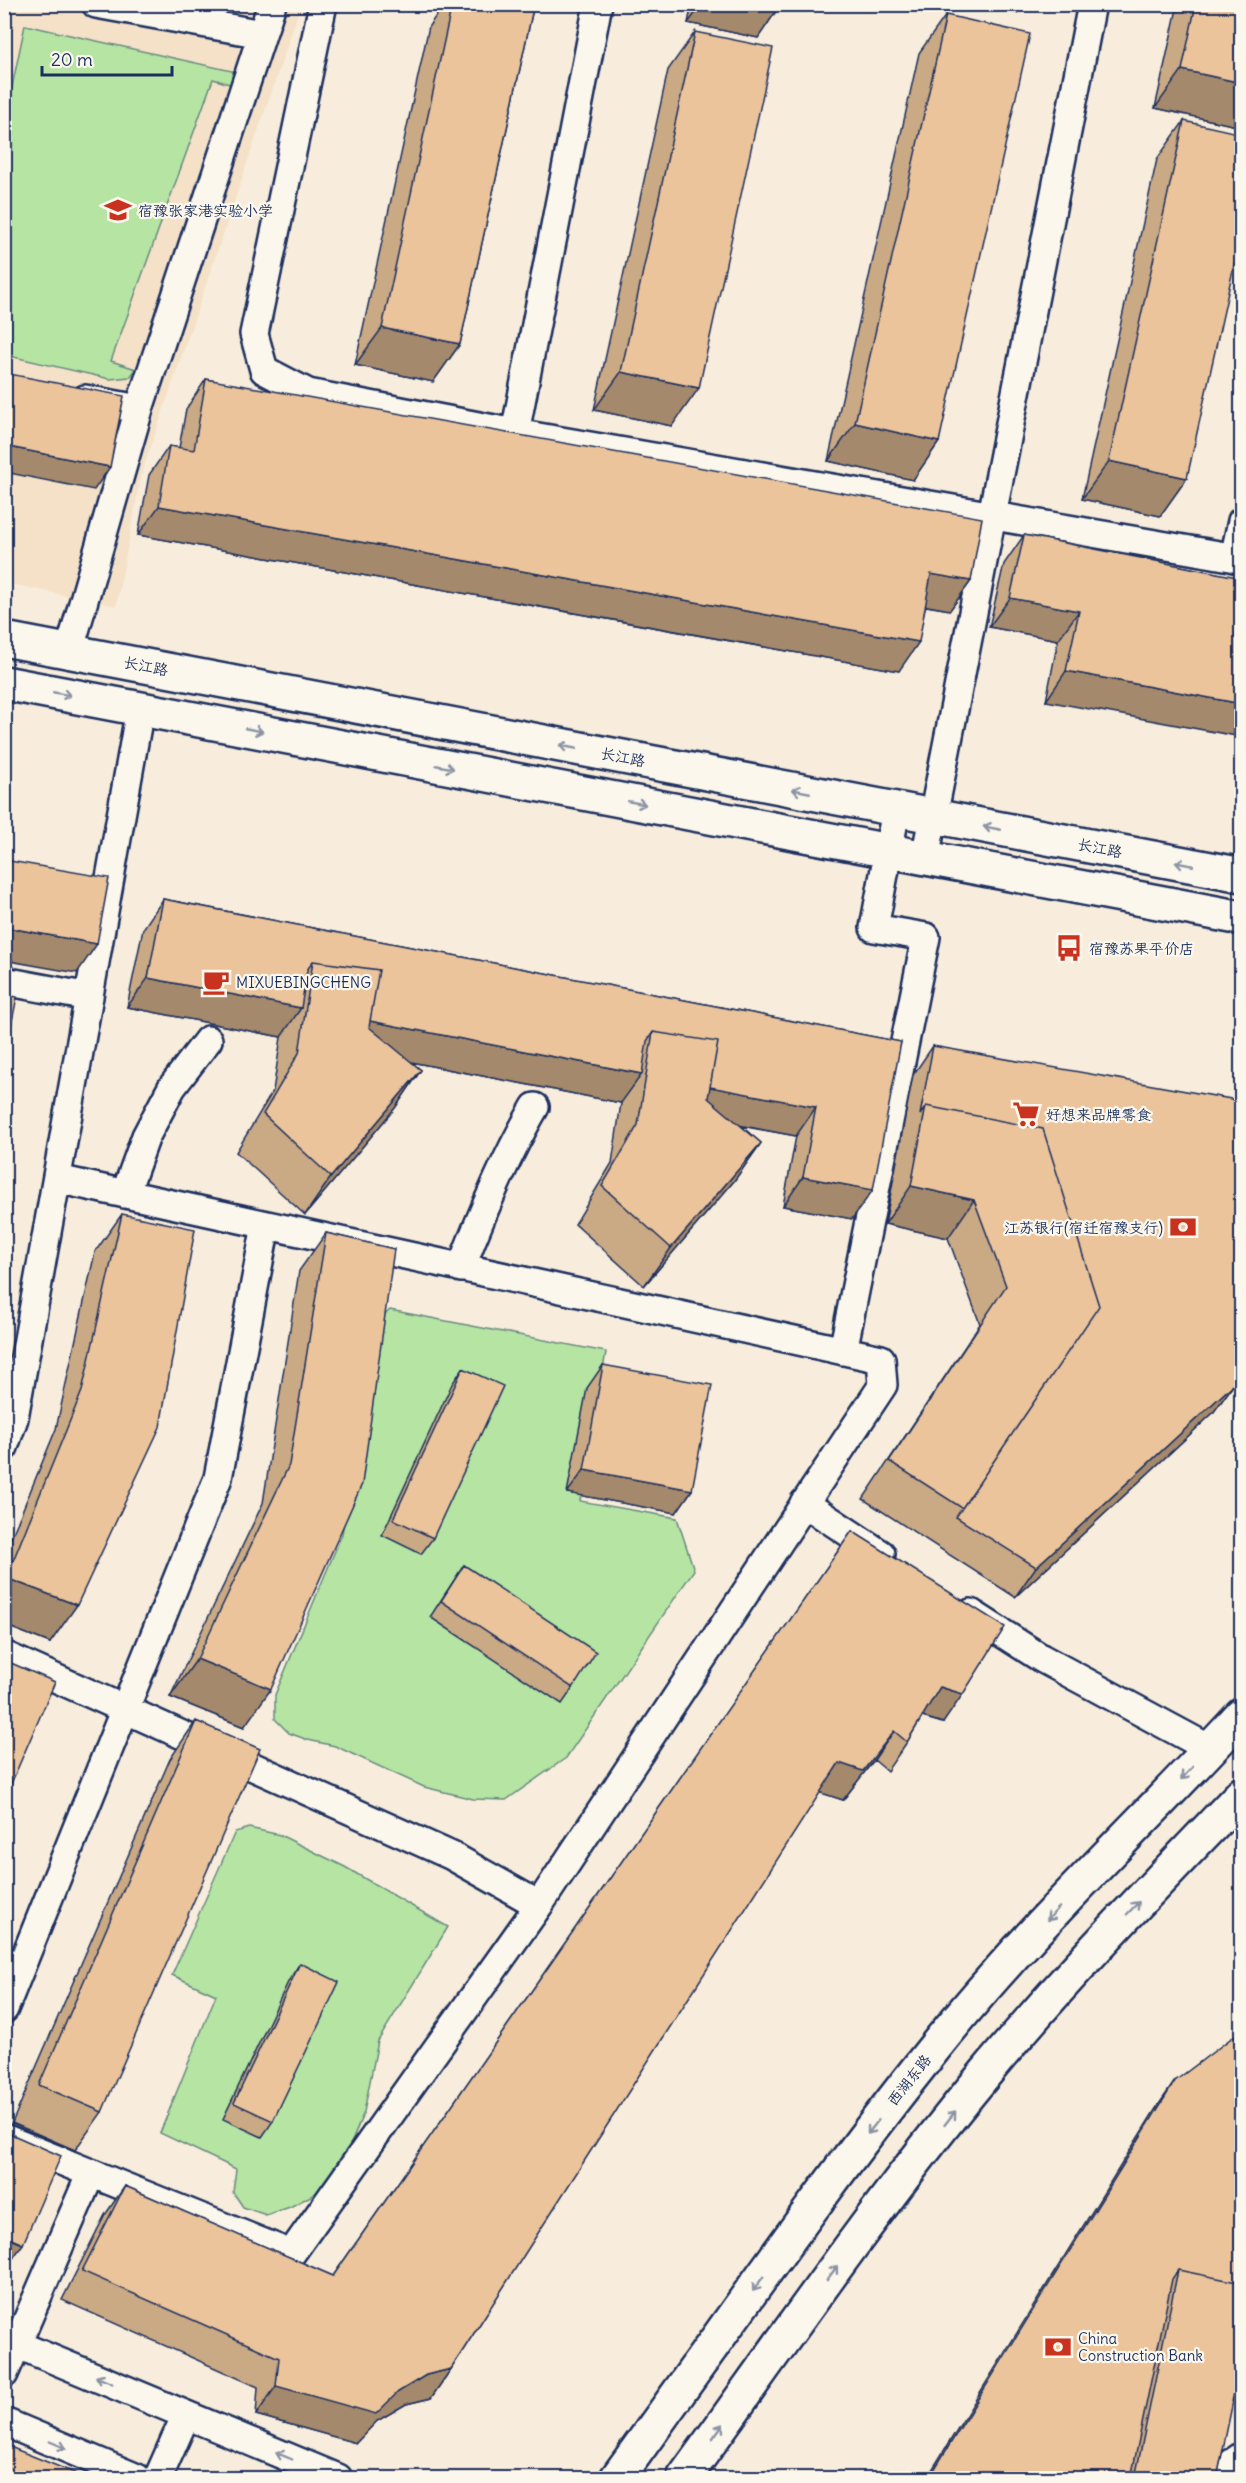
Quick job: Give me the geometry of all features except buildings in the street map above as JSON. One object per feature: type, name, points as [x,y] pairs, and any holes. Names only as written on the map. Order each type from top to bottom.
[{"type":"street","name":"长江路","points":[[4,639],[1242,875]]},
{"type":"street","points":[[4,683],[1242,918]]},
{"type":"street","points":[[1163,903],[1242,928]]},
{"type":"street","points":[[1215,1744],[1242,1702]]},
{"type":"street","name":"西湖东路","points":[[617,2478],[854,2151],[935,2046],[998,1973],[1242,1715]]},
{"type":"street","points":[[684,2478],[884,2201],[983,2076],[1061,1984],[1242,1794]]},
{"type":"lane","points":[[96,4],[262,34]]},
{"type":"lane","points":[[69,651],[139,409],[272,4]]},
{"type":"lane","points":[[323,4],[254,334],[264,370],[308,393],[514,433],[1238,558],[1242,520]]},
{"type":"lane","points":[[514,433],[598,4]]},
{"type":"lane","points":[[925,858],[1092,4]]},
{"type":"lane","points":[[60,394],[139,409]]},
{"type":"lane","points":[[4,1447],[15,1418],[140,709]]},
{"type":"lane","points":[[843,1350],[927,937],[874,928],[896,810]]},
{"type":"lane","points":[[4,981],[89,997]]},
{"type":"lane","points":[[125,1194],[146,1136],[172,1087],[208,1040]]},
{"type":"lane","points":[[461,1268],[488,1200],[520,1132],[535,1107]]},
{"type":"lane","points":[[4,2138],[291,2254],[539,1905],[883,1385],[881,1359],[57,1179]]},
{"type":"lane","points":[[4,2009],[218,1478],[266,1226]]},
{"type":"lane","points":[[804,1503],[902,1568]]},
{"type":"lane","points":[[952,1600],[1041,1658],[1215,1744]]},
{"type":"lane","points":[[4,1655],[452,1856],[539,1905]]},
{"type":"lane","points":[[4,2374],[11,2341],[91,2173]]},
{"type":"lane","points":[[11,2341],[338,2478]]},
{"type":"lane","points":[[158,2478],[186,2415]]},
{"type":"lane","points":[[4,2422],[137,2478]]},
{"type":"lane","points":[[1225,2478],[1232,2463],[1242,2456]]},
{"type":"shaded area","name":"宿豫张家港实验小学","points":[[4,5],[301,5],[142,473],[116,606],[5,583]]},
{"type":"green space","points":[[25,25],[241,73],[239,87],[213,79],[111,361],[136,369],[130,377],[110,379],[5,355],[5,120]]},
{"type":"green space","points":[[390,1310],[606,1352],[580,1501],[677,1518],[694,1570],[566,1758],[506,1800],[473,1799],[424,1787],[335,1746],[289,1733],[275,1719],[275,1695],[342,1534],[378,1321]]},
{"type":"green space","points":[[249,1828],[280,1835],[345,1867],[448,1927],[378,2041],[364,2112],[345,2158],[328,2187],[290,2207],[266,2215],[243,2207],[233,2192],[236,2169],[160,2133],[216,1995],[172,1975],[235,1832]]},
{"type":"place","name":"宿豫张家港实验小学","points":[[118,210]]},
{"type":"place","name":"宿豫苏果平价店","points":[[1069,948]]},
{"type":"place","name":"MIXUEBINGCHENG","points":[[216,982]]},
{"type":"place","name":"好想来品牌零食","points":[[1026,1114]]},
{"type":"place","name":"江苏银行(宿迁宿豫支行)","points":[[1183,1227]]},
{"type":"place","name":"China Construction Bank","points":[[1058,2347]]}]
